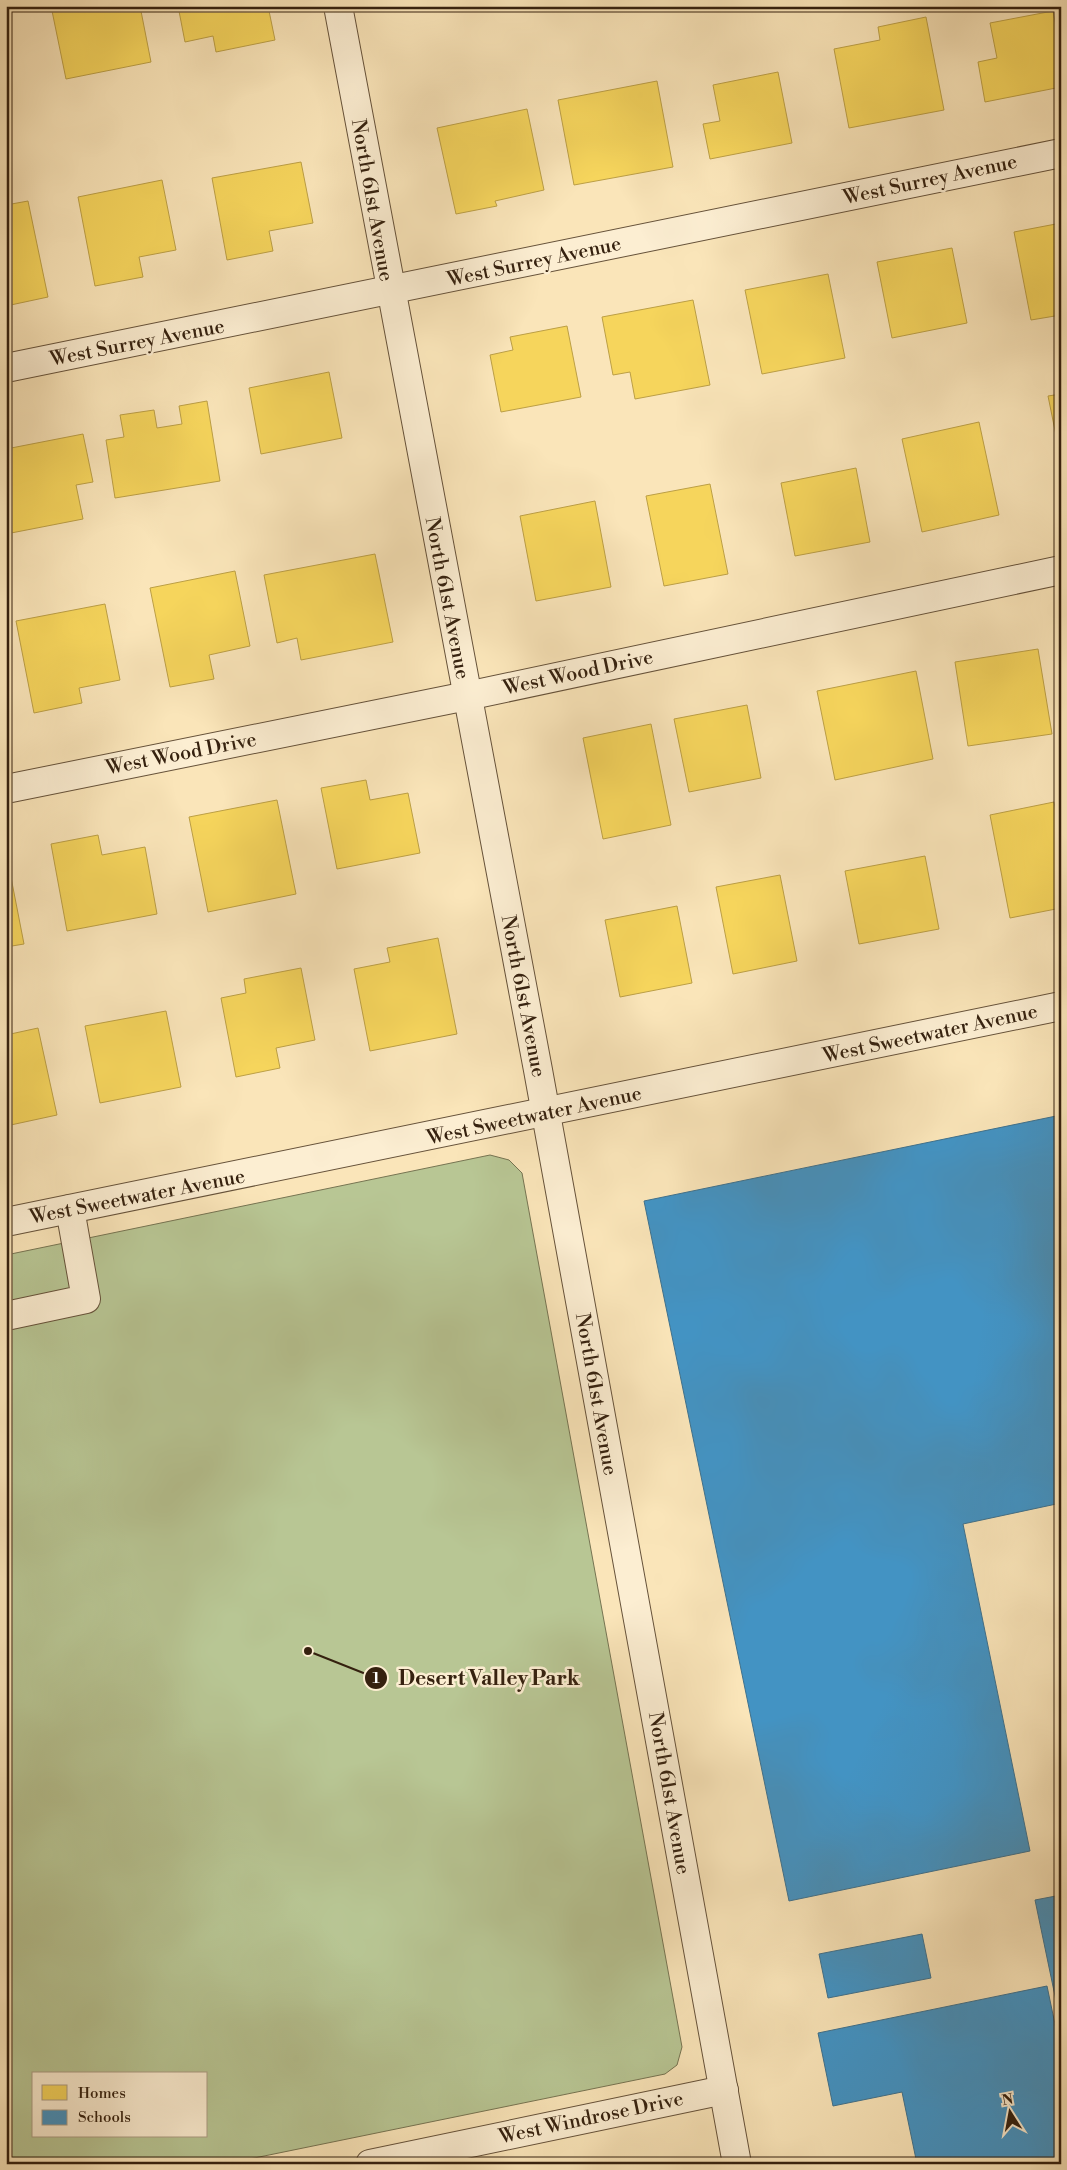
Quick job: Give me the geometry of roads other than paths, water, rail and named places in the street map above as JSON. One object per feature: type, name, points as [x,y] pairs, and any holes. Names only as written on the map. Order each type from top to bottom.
[{"type":"street","name":"North 61st Avenue","points":[[338,6],[390,291],[546,1112],[737,2164]]},
{"type":"street","name":"West Surrey Avenue","points":[[6,368],[1061,153]]},
{"type":"street","name":"West Wood Drive","points":[[6,789],[467,696],[1061,570]]},
{"type":"street","name":"West Sweetwater Avenue","points":[[6,1222],[1061,1006]]},
{"type":"street","points":[[6,1316],[86,1299],[70,1209]]},
{"type":"street","name":"West Windrose Drive","points":[[370,2164],[724,2090]]},
{"type":"place","name":"Desert Valley Park","points":[[308,1651]]}]
